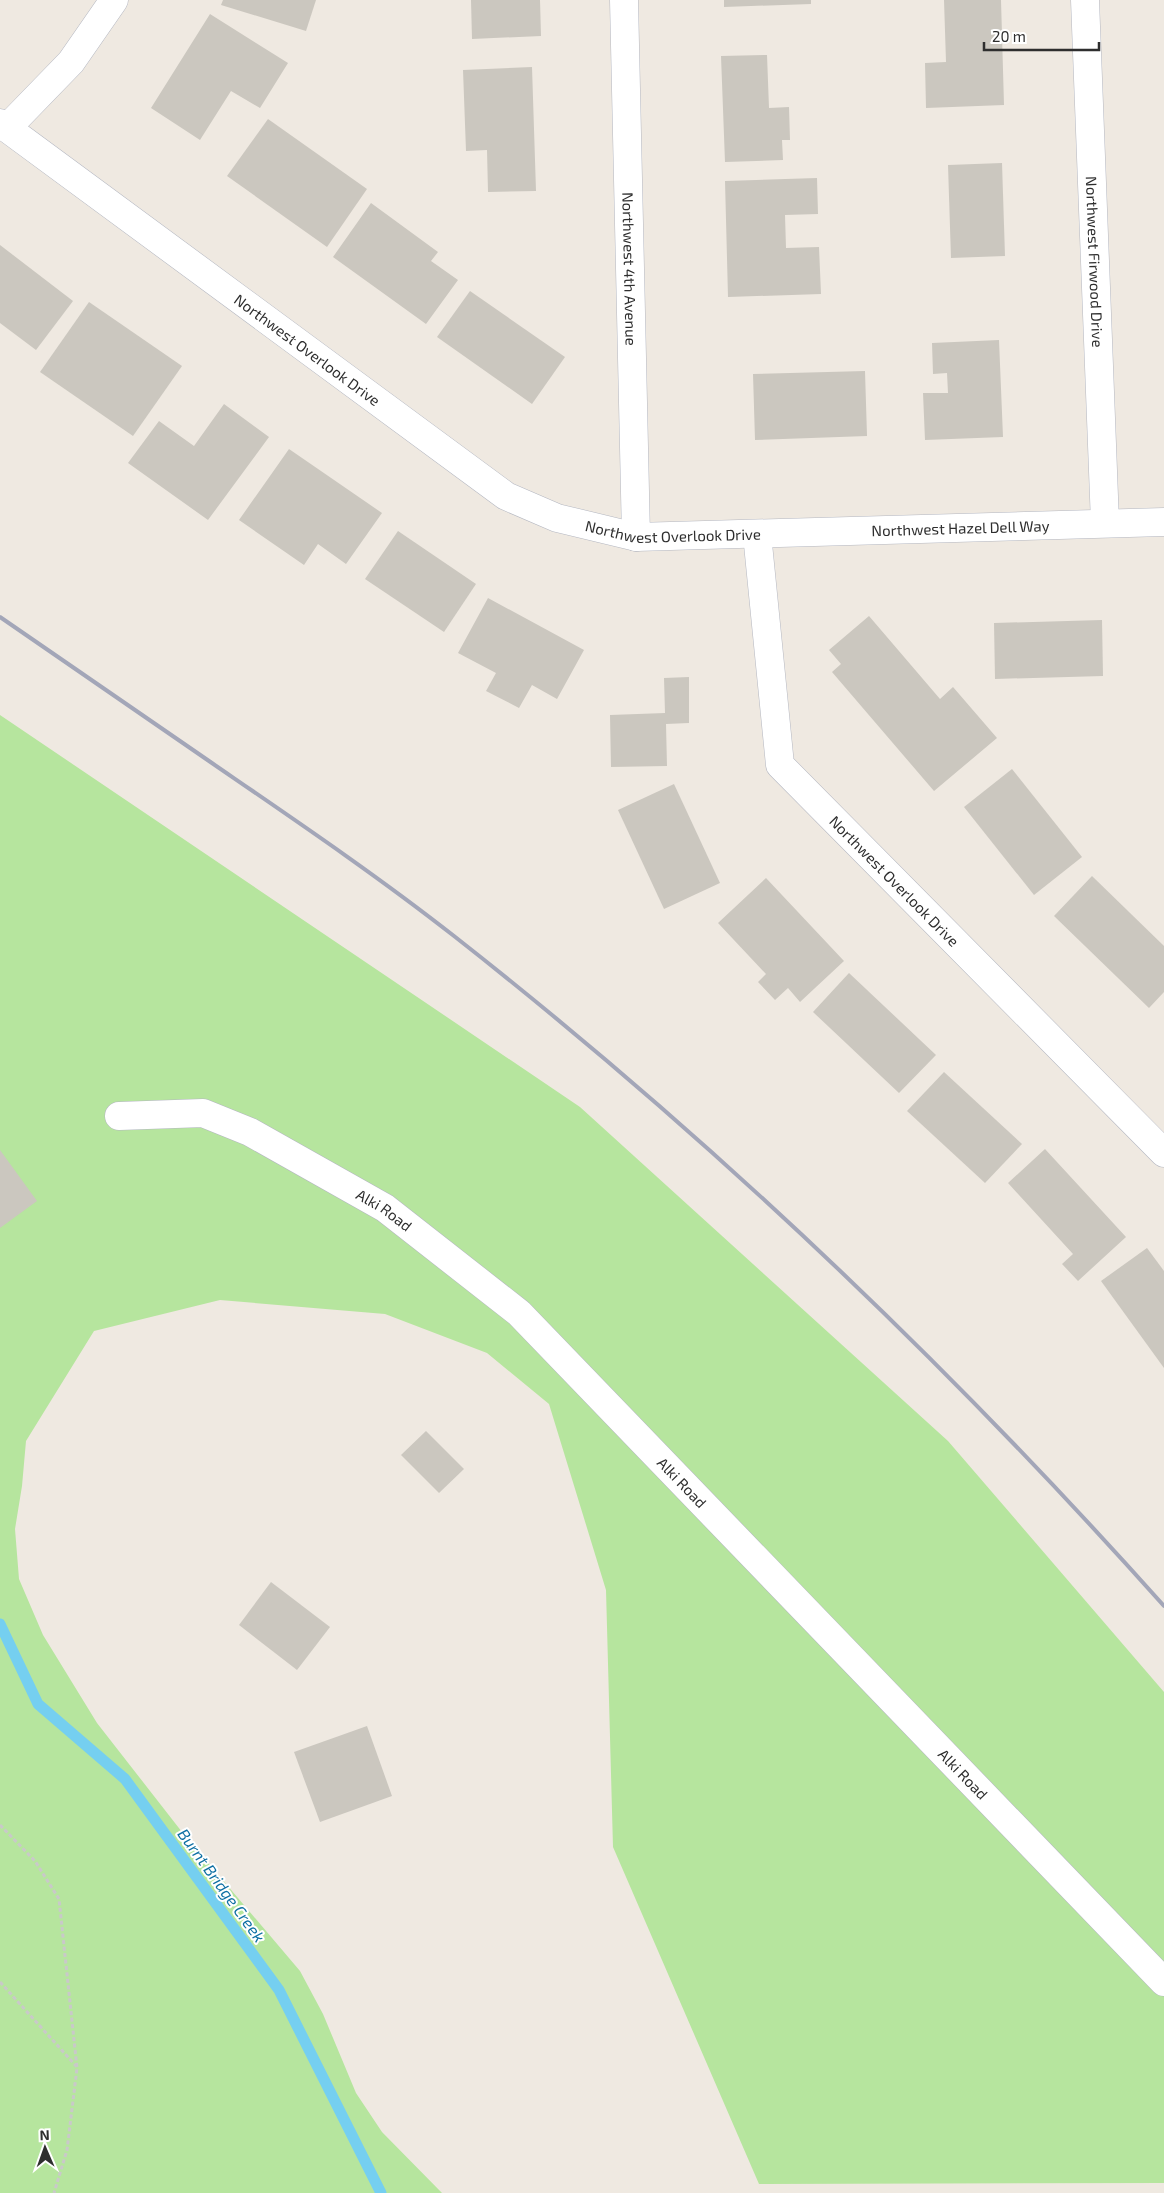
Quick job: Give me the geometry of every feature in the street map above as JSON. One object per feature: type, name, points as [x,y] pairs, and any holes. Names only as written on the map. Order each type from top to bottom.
[{"type":"street","points":[[4,125],[71,62],[114,0]]},
{"type":"street","name":"Northwest 4th Avenue","points":[[624,0],[636,536]]},
{"type":"street","name":"Northwest Firwood Drive","points":[[1085,0],[1105,523]]},
{"type":"street","name":"Northwest Overlook Drive","points":[[4,125],[506,496],[557,518],[636,536],[757,534],[780,765],[1164,1153]]},
{"type":"street","name":"Northwest Hazel Dell Way","points":[[757,534],[1164,522]]},
{"type":"street","name":"Alki Road","points":[[119,1116],[203,1113],[250,1132],[384,1208],[519,1313],[1164,1982]]},
{"type":"path","points":[[0,1826],[34,1861],[59,1899],[77,2068],[68,2150],[54,2193]]},
{"type":"path","points":[[0,1982],[77,2068]]},
{"type":"green space","points":[[0,715],[580,1107],[948,1441],[1164,1692],[1164,2183],[759,2184],[613,1847],[606,1590],[549,1404],[487,1353],[385,1314],[220,1300],[94,1331],[26,1441],[22,1486],[15,1529],[19,1579],[43,1635],[97,1723],[182,1832],[300,1971],[323,2014],[356,2093],[382,2132],[442,2193],[0,2193]]},
{"type":"building","points":[[223,0],[316,0],[306,31],[221,5]]},
{"type":"building","points":[[471,0],[540,0],[541,36],[472,39]]},
{"type":"building","points":[[724,0],[811,0],[811,4],[724,7]]},
{"type":"building","points":[[944,0],[1001,0],[1004,105],[926,108],[925,63],[946,62]]},
{"type":"building","points":[[210,14],[288,63],[260,108],[231,91],[200,140],[151,108]]},
{"type":"building","points":[[767,55],[769,108],[789,107],[790,140],[782,140],[783,160],[725,162],[721,56]]},
{"type":"building","points":[[532,67],[536,191],[488,192],[487,150],[466,151],[463,70]]},
{"type":"building","points":[[268,119],[367,189],[327,247],[227,176]]},
{"type":"building","points":[[1002,163],[1005,256],[951,258],[948,165]]},
{"type":"building","points":[[817,178],[818,214],[785,215],[786,248],[819,247],[821,294],[728,297],[725,181]]},
{"type":"building","points":[[371,203],[438,252],[431,261],[458,280],[426,324],[333,257]]},
{"type":"building","points":[[0,245],[73,301],[36,350],[0,323]]},
{"type":"building","points":[[470,291],[565,357],[532,404],[437,337]]},
{"type":"building","points":[[89,302],[182,366],[133,436],[40,372]]},
{"type":"building","points":[[999,340],[1003,437],[925,440],[923,393],[948,393],[947,373],[933,374],[932,343]]},
{"type":"building","points":[[865,371],[867,436],[755,440],[753,374]]},
{"type":"building","points":[[224,404],[269,437],[208,520],[128,463],[159,421],[194,446]]},
{"type":"building","points":[[289,449],[382,513],[346,564],[318,544],[304,565],[239,520]]},
{"type":"building","points":[[398,531],[476,584],[444,632],[365,579]]},
{"type":"building","points":[[488,598],[584,650],[557,699],[532,685],[519,708],[486,691],[496,673],[458,653]]},
{"type":"building","points":[[869,616],[940,699],[953,687],[997,738],[934,791],[832,672],[841,664],[829,650]]},
{"type":"building","points":[[1102,620],[1103,676],[995,679],[994,623]]},
{"type":"building","points":[[689,677],[689,723],[666,724],[667,766],[611,767],[610,715],[665,713],[664,678]]},
{"type":"building","points":[[1012,769],[1082,857],[1034,895],[964,807]]},
{"type":"building","points":[[674,784],[720,883],[664,909],[618,810]]},
{"type":"building","points":[[1092,876],[1164,946],[1164,992],[1149,1008],[1054,916]]},
{"type":"building","points":[[766,878],[844,961],[800,1002],[788,988],[775,1000],[758,982],[766,974],[718,923]]},
{"type":"building","points":[[849,973],[936,1055],[899,1093],[813,1012]]},
{"type":"building","points":[[944,1072],[1022,1144],[985,1183],[907,1111]]},
{"type":"building","points":[[1045,1149],[1126,1237],[1078,1281],[1062,1264],[1073,1254],[1008,1183]]},
{"type":"building","points":[[0,1150],[37,1201],[0,1228]]},
{"type":"building","points":[[1147,1248],[1164,1271],[1164,1368],[1101,1281]]},
{"type":"building","points":[[426,1431],[464,1469],[439,1493],[401,1455]]},
{"type":"building","points":[[271,1582],[330,1627],[297,1670],[239,1625]]},
{"type":"building","points":[[367,1726],[392,1796],[320,1822],[294,1752]]},
{"type":"waterway","name":"Burnt Bridge Creek","points":[[0,1624],[38,1704],[125,1779],[279,1990],[381,2193]]},
{"type":"railway","points":[[0,617],[302,825],[394,891],[454,936],[642,1091],[824,1255],[911,1340],[998,1427],[1164,1606]]}]
